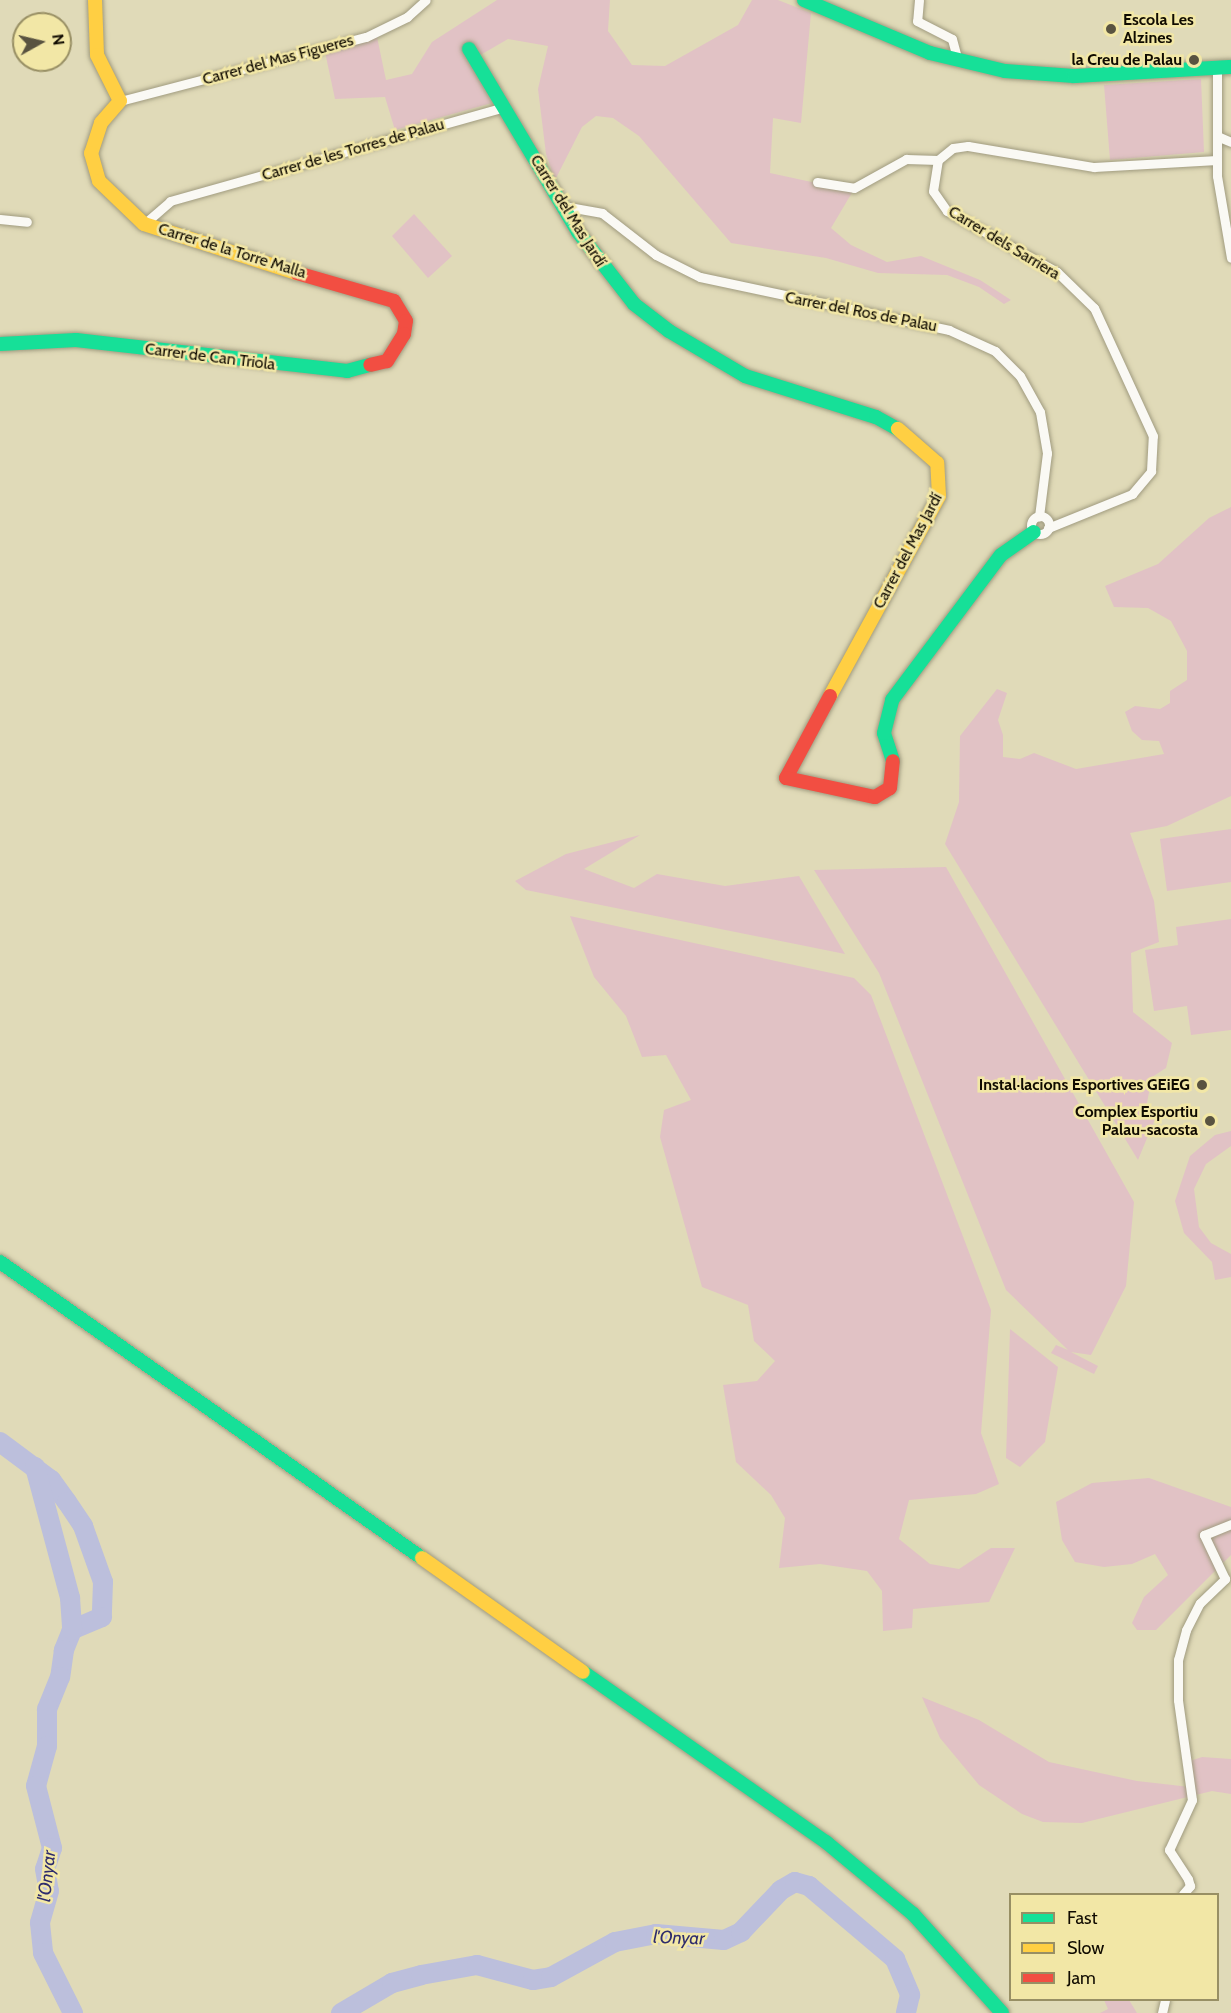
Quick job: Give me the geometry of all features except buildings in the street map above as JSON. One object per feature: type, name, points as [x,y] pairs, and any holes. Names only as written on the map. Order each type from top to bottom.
[{"type":"main road","points":[[95,0],[97,56],[120,101]]},
{"type":"main road","points":[[804,0],[958,62],[1074,76],[1224,68]]},
{"type":"main road","points":[[469,49],[504,107]]},
{"type":"main road","name":"Carrer de la Torre Malla","points":[[120,101],[96,135],[93,164],[106,190],[144,224],[394,301],[406,321],[404,334]]},
{"type":"main road","name":"Carrer del Mas Jardí","points":[[504,107],[563,206],[609,277],[669,331],[745,376],[876,417],[904,432],[937,463],[939,496],[786,778],[875,797],[890,788],[895,767],[884,733],[892,700],[1001,555],[1034,532]]},
{"type":"main road","name":"Carrer de Can Triola","points":[[0,344],[76,340],[347,371],[387,361],[404,334]]},
{"type":"main road","points":[[0,1262],[826,1842],[913,1914],[1002,2013]]},
{"type":"street","name":"Carrer del Mas Figueres","points":[[120,101],[366,37],[407,17],[426,0]]},
{"type":"street","points":[[919,0],[917,21],[952,39],[958,62]]},
{"type":"street","points":[[1224,68],[1217,136],[1217,160],[1220,206],[1231,258]]},
{"type":"street","name":"Carrer de les Torres de Palau","points":[[144,224],[170,201],[504,107]]},
{"type":"street","points":[[1217,136],[1231,142]]},
{"type":"street","points":[[817,182],[854,188],[906,159],[938,160],[953,148],[968,146],[1094,168],[1217,160]]},
{"type":"street","name":"Carrer dels Sarriera","points":[[938,160],[933,190],[947,211],[1057,272],[1094,308],[1153,436],[1151,471],[1132,494],[1048,528]]},
{"type":"street","name":"Carrer del Ros de Palau","points":[[563,206],[602,213],[656,255],[700,277],[949,330],[995,351],[1020,376],[1040,412],[1047,453],[1039,516]]},
{"type":"street","points":[[0,219],[27,222]]},
{"type":"street","points":[[1039,516],[1045,518],[1048,528],[1041,534],[1034,532],[1031,523],[1039,516]]},
{"type":"street","points":[[1184,1893],[1190,1886],[1188,1879],[1169,1850],[1192,1800],[1178,1700],[1178,1660],[1186,1630],[1200,1603],[1225,1579],[1204,1535],[1231,1524]]},
{"type":"shaded area","points":[[497,0],[610,0],[608,31],[632,65],[665,66],[738,25],[752,0],[778,0],[811,13],[801,123],[773,118],[770,173],[853,191],[831,228],[851,245],[887,262],[921,256],[980,280],[1011,300],[1004,304],[979,287],[947,275],[878,273],[826,258],[731,243],[639,136],[613,118],[596,116],[582,127],[555,180],[546,154],[538,89],[548,46],[508,39],[470,61],[492,103],[395,130],[385,97],[335,99],[325,52],[377,37],[386,80],[412,74],[432,42]]},
{"type":"shaded area","points":[[1201,79],[1204,152],[1110,160],[1104,85]]},
{"type":"shaded area","points":[[414,214],[452,256],[428,278],[392,236]]},
{"type":"shaded area","points":[[1231,507],[1231,796],[1167,826],[1130,833],[1154,901],[1159,942],[1131,953],[1133,1012],[1172,1043],[1166,1068],[1152,1077],[1146,1108],[1157,1114],[1138,1160],[945,844],[959,802],[960,736],[997,689],[1007,693],[998,720],[1003,735],[1003,757],[1020,759],[1034,753],[1076,769],[1164,754],[1159,741],[1142,740],[1132,731],[1125,712],[1135,706],[1160,709],[1170,703],[1170,691],[1187,680],[1187,651],[1171,621],[1148,608],[1114,607],[1105,586],[1158,564],[1209,518]]},
{"type":"shaded area","points":[[1231,829],[1231,882],[1167,891],[1160,839]]},
{"type":"shaded area","points":[[640,835],[584,869],[634,888],[657,874],[725,886],[799,876],[845,954],[526,890],[515,881],[566,854]]},
{"type":"shaded area","points":[[946,867],[1134,1202],[1126,1286],[1091,1355],[1071,1352],[1098,1366],[1094,1374],[1051,1353],[1056,1345],[1068,1350],[1006,1290],[879,973],[814,870]]},
{"type":"shaded area","points":[[570,916],[854,978],[871,995],[991,1310],[981,1433],[999,1484],[976,1494],[909,1500],[899,1539],[930,1564],[959,1569],[991,1548],[1015,1548],[989,1602],[913,1609],[912,1628],[883,1631],[882,1591],[867,1571],[820,1564],[779,1568],[785,1518],[771,1495],[736,1462],[723,1385],[757,1381],[775,1361],[754,1341],[748,1305],[702,1287],[660,1137],[664,1110],[691,1100],[666,1055],[642,1057],[626,1016],[594,977]]},
{"type":"shaded area","points":[[1231,919],[1231,1030],[1191,1035],[1187,1006],[1154,1011],[1145,950],[1178,945],[1176,927]]},
{"type":"shaded area","points":[[1231,1131],[1231,1146],[1206,1164],[1194,1189],[1199,1227],[1211,1243],[1231,1254],[1231,1277],[1215,1280],[1212,1262],[1184,1233],[1175,1201],[1190,1156],[1215,1135]]},
{"type":"shaded area","points":[[1010,1329],[1058,1367],[1045,1442],[1020,1467],[1006,1458]]},
{"type":"shaded area","points":[[1149,1478],[1231,1507],[1231,1555],[1156,1630],[1137,1630],[1132,1623],[1144,1597],[1168,1575],[1155,1554],[1132,1564],[1104,1567],[1075,1562],[1062,1540],[1056,1502],[1092,1483]]},
{"type":"shaded area","points":[[922,1697],[979,1720],[1049,1762],[1137,1781],[1190,1787],[1187,1762],[1202,1757],[1231,1759],[1231,1794],[1212,1791],[1082,1823],[1043,1822],[1022,1814],[979,1785],[940,1738]]},
{"type":"shaded area","points":[[1104,2001],[1130,2001],[1137,2013],[1100,2013],[1108,2009]]},
{"type":"waterway","name":"l'Onyar","points":[[0,1442],[51,1480],[83,1526],[103,1582],[102,1617],[72,1630],[64,1650],[60,1677],[47,1709],[47,1746],[36,1786],[52,1848],[45,1869],[49,1891],[40,1923],[43,1953],[73,2013]]},
{"type":"waterway","name":"l'Onyar","points":[[35,1467],[70,1598],[72,1630]]},
{"type":"waterway","name":"l'Onyar","points":[[341,2013],[392,1983],[421,1975],[477,1965],[533,1980],[551,1977],[615,1942],[656,1934],[724,1940],[741,1932],[781,1890],[795,1882],[809,1886],[895,1959],[910,1995],[906,2013]]},
{"type":"traffic: fast","points":[[804,0],[930,53],[1005,71],[1074,76],[1231,67]]},
{"type":"traffic: fast","points":[[469,49],[578,232],[634,304],[669,331],[745,376],[876,417],[898,429]]},
{"type":"traffic: fast","points":[[0,344],[76,340],[347,371],[370,365]]},
{"type":"traffic: fast","points":[[893,761],[884,733],[892,700],[1001,555],[1034,532]]},
{"type":"traffic: fast","points":[[0,1262],[422,1558]]},
{"type":"traffic: fast","points":[[583,1672],[826,1842],[913,1914],[1002,2013]]},
{"type":"traffic: slow","points":[[95,0],[97,55],[120,101],[101,123],[91,153],[99,181],[144,224],[297,273]]},
{"type":"traffic: slow","points":[[830,696],[939,496],[937,463],[898,429]]},
{"type":"traffic: slow","points":[[422,1558],[583,1672]]},
{"type":"traffic: jam","points":[[297,273],[394,301],[406,321],[404,334],[387,361],[370,365]]},
{"type":"traffic: jam","points":[[830,696],[786,778],[875,797],[890,788],[893,761]]},
{"type":"place","name":"Escola Les Alzines","points":[[1111,29]]},
{"type":"place","name":"la Creu de Palau","points":[[1194,60]]},
{"type":"place","name":"Instal·lacions Esportives GEiEG","points":[[1202,1085]]},
{"type":"place","name":"Complex Esportiu Palau-sacosta","points":[[1210,1121]]}]
